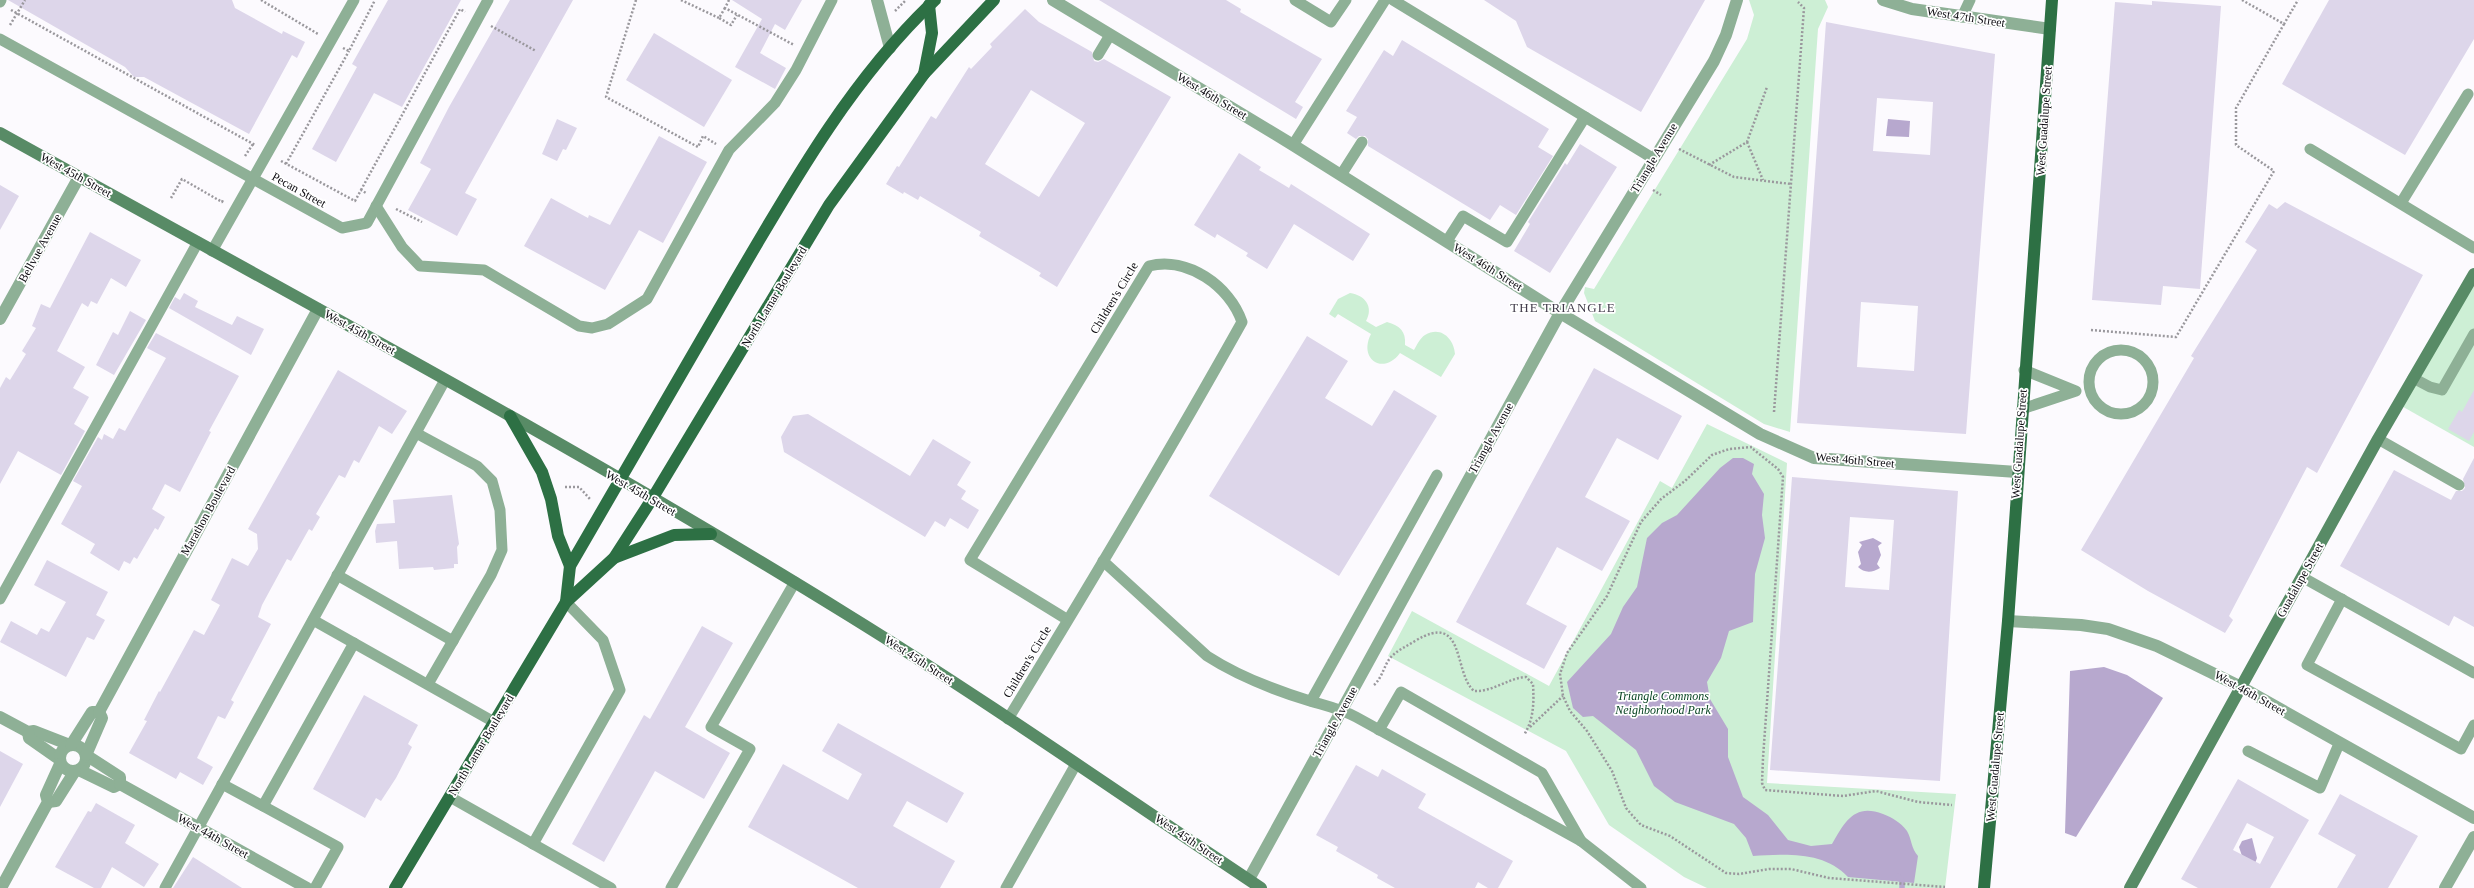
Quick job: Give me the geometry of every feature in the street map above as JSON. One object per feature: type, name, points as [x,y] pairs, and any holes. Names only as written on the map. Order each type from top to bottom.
[{"type":"main road","name":"North Lamar Boulevard","points":[[395,888],[566,602],[614,558],[652,499],[829,205],[924,74],[994,0]]},
{"type":"main road","name":"West Guadalupe Street","points":[[1984,888],[2008,621],[2024,370],[2052,0]]},
{"type":"main road","name":"North Lamar Boulevard","points":[[566,602],[570,566],[756,245],[828,127],[890,48],[930,2]]},
{"type":"main road","points":[[924,74],[932,33],[930,2]]},
{"type":"main road","name":"West 45th Street","points":[[0,133],[510,416],[795,582],[1008,719],[1261,888]]},
{"type":"main road","name":"Guadalupe Street","points":[[2130,888],[2378,439],[2474,274]]},
{"type":"main road","points":[[510,416],[542,472],[551,499],[558,536],[570,566]]},
{"type":"main road","points":[[614,558],[674,535],[711,534]]},
{"type":"street","points":[[877,0],[890,48]]},
{"type":"street","name":"West 46th Street","points":[[1052,0],[1293,145],[1560,313],[1760,434],[1814,458],[2017,472]]},
{"type":"street","name":"Triangle Avenue","points":[[1249,880],[1560,313],[1714,61],[1726,36],[1737,0]]},
{"type":"street","name":"West 47th Street","points":[[1883,0],[1912,9],[2050,29]]},
{"type":"street","name":"Bellvue Avenue","points":[[0,319],[79,177]]},
{"type":"street","name":"Marathon Boulevard","points":[[98,712],[318,309]]},
{"type":"street","name":"West 46th Street","points":[[2008,621],[2081,625],[2120,633],[2157,646],[2241,687],[2339,744],[2474,818]]},
{"type":"street","name":"Marathon Boulevard","points":[[70,745],[92,712],[98,712]]},
{"type":"street","name":"Marathon Boulevard","points":[[86,755],[102,718],[98,712]]},
{"type":"street","points":[[0,717],[28,732],[34,730],[70,745],[79,746],[86,755],[85,764],[77,771],[56,801],[48,802]]},
{"type":"street","points":[[28,732],[28,738],[60,761],[66,770],[77,771]]},
{"type":"street","points":[[1,888],[48,802],[46,795],[60,761],[61,751],[70,745]]},
{"type":"street","name":"West 44th Street","points":[[86,755],[120,777],[120,784]]},
{"type":"street","name":"West 44th Street","points":[[77,771],[114,787],[120,784]]},
{"type":"street","name":"West 44th Street","points":[[120,784],[307,888]]},
{"type":"street","points":[[2445,888],[2474,837]]},
{"type":"lane","points":[[212,250],[354,0]]},
{"type":"lane","name":"Pecan Street","points":[[0,39],[342,228],[366,223],[488,0]]},
{"type":"lane","points":[[376,206],[402,247],[420,266],[484,270],[579,326],[592,328],[608,324],[647,299],[729,150],[775,103],[796,70],[832,0]]},
{"type":"lane","points":[[1295,0],[1331,22],[1346,0]]},
{"type":"lane","points":[[1293,145],[1385,0]]},
{"type":"lane","points":[[1393,0],[1654,159]]},
{"type":"lane","points":[[1962,17],[1969,7],[1970,0]]},
{"type":"lane","points":[[1098,55],[1110,35]]},
{"type":"lane","points":[[2401,204],[2468,94]]},
{"type":"lane","points":[[1447,241],[1463,216],[1506,242],[1585,116]]},
{"type":"lane","points":[[1340,175],[1362,142]]},
{"type":"lane","points":[[2310,149],[2474,248]]},
{"type":"lane","points":[[0,599],[198,242]]},
{"type":"lane","name":"Children's Circle","points":[[1008,719],[1068,620],[1103,561],[1242,322],[1238,309],[1228,295],[1203,276],[1180,265],[1160,263],[1148,266],[970,560],[1068,620]]},
{"type":"lane","points":[[2413,378],[2442,390],[2474,334]]},
{"type":"lane","points":[[2121,350],[2131,352],[2141,357],[2149,365],[2153,375],[2154,386],[2148,400],[2136,411],[2126,414],[2106,411],[2097,405],[2089,392],[2089,376],[2093,366],[2100,357],[2110,352],[2121,350]]},
{"type":"lane","points":[[2024,370],[2076,391],[2089,392]]},
{"type":"lane","points":[[165,888],[446,380]]},
{"type":"lane","points":[[2022,409],[2076,391]]},
{"type":"lane","points":[[416,433],[477,466],[492,481],[500,510],[502,550],[491,575],[428,684]]},
{"type":"lane","points":[[2378,439],[2459,485]]},
{"type":"lane","points":[[1311,701],[1436,475]]},
{"type":"lane","points":[[1103,561],[1207,656],[1243,676],[1311,701],[1342,709],[1581,840],[1641,888]]},
{"type":"lane","points":[[337,575],[453,641]]},
{"type":"lane","points":[[2302,576],[2474,673]]},
{"type":"lane","points":[[671,888],[750,749],[711,727],[795,582]]},
{"type":"lane","points":[[2342,599],[2307,665],[2461,749],[2474,725]]},
{"type":"lane","points":[[533,844],[620,690],[603,640],[566,602]]},
{"type":"lane","points":[[313,620],[494,722]]},
{"type":"lane","points":[[263,806],[354,643]]},
{"type":"lane","points":[[1379,730],[1401,692],[1542,773],[1581,840]]},
{"type":"lane","points":[[2248,751],[2320,788],[2339,744]]},
{"type":"lane","points":[[1006,888],[1076,764]]},
{"type":"lane","points":[[222,784],[338,847],[315,888]]},
{"type":"lane","points":[[450,797],[611,888]]},
{"type":"path","points":[[10,25],[25,0]]},
{"type":"path","points":[[261,0],[322,36]]},
{"type":"path","points":[[286,164],[349,51],[375,0]]},
{"type":"path","points":[[636,0],[606,97],[698,147],[703,136],[719,146]]},
{"type":"path","points":[[681,0],[731,25],[737,15]]},
{"type":"path","points":[[719,18],[729,0]]},
{"type":"path","points":[[890,17],[906,0]]},
{"type":"path","points":[[2242,0],[2284,24]]},
{"type":"path","points":[[2091,330],[2176,337],[2274,171],[2236,145],[2236,108],[2298,0]]},
{"type":"path","points":[[1774,412],[1804,8],[1798,2]]},
{"type":"path","points":[[724,8],[797,47]]},
{"type":"path","points":[[9,9],[261,148]]},
{"type":"path","points":[[281,161],[355,201],[460,9],[465,12]]},
{"type":"path","points":[[490,26],[536,51]]},
{"type":"path","points":[[342,47],[349,51]]},
{"type":"path","points":[[1709,166],[1748,142],[1767,87]]},
{"type":"path","points":[[1748,142],[1763,181]]},
{"type":"path","points":[[245,156],[253,144]]},
{"type":"path","points":[[1676,148],[1709,166],[1734,177],[1791,184]]},
{"type":"path","points":[[171,198],[182,179],[222,202],[225,196]]},
{"type":"path","points":[[361,190],[366,193]]},
{"type":"path","points":[[1653,190],[1661,195]]},
{"type":"path","points":[[390,206],[422,222]]},
{"type":"path","points":[[1751,448],[1754,444]]},
{"type":"path","points":[[1945,887],[1876,883],[1829,878],[1791,869],[1769,869],[1738,874],[1726,873],[1670,836],[1642,825],[1626,808],[1612,771],[1587,731],[1570,711],[1562,696],[1560,674],[1567,653],[1607,596],[1641,522],[1662,499],[1685,482],[1712,455],[1729,449],[1751,448],[1778,469],[1783,477],[1763,758],[1762,783],[1765,790],[1843,796],[1876,791],[1918,802],[1952,805]]},
{"type":"path","points":[[565,487],[580,486],[590,499]]},
{"type":"path","points":[[1371,687],[1377,682],[1391,657],[1424,635],[1433,632],[1442,633],[1450,638],[1457,649],[1468,686],[1474,691],[1488,689],[1516,678],[1526,677],[1533,684],[1533,710],[1524,735]]},
{"type":"path","points":[[1527,730],[1562,696]]},
{"type":"green space","points":[[1749,0],[1825,0],[1828,7],[1818,29],[1790,432],[1764,424],[1595,321],[1584,293],[1585,287],[1594,289],[1747,39],[1754,15]]},
{"type":"green space","points":[[2474,274],[2474,447],[2398,404]]},
{"type":"green space","points":[[1350,293],[1360,296],[1367,302],[1369,311],[1366,321],[1376,327],[1387,322],[1399,327],[1404,336],[1405,345],[1414,350],[1423,336],[1431,332],[1446,335],[1452,343],[1455,354],[1441,377],[1400,353],[1393,360],[1386,363],[1380,364],[1374,362],[1368,351],[1368,343],[1371,334],[1338,314],[1335,318],[1329,314],[1338,299]]},
{"type":"green space","name":"Triangle Commons Neighborhood Park","points":[[1707,424],[1787,463],[1767,783],[1956,794],[1945,888],[1707,888],[1684,877],[1609,825],[1566,751],[1388,656],[1412,611],[1549,686],[1660,481],[1672,488]]},
{"type":"shaded area","points":[[1888,119],[1910,121],[1909,137],[1886,136]]},
{"type":"shaded area","points":[[1733,458],[1743,458],[1754,464],[1752,474],[1764,494],[1762,515],[1765,538],[1755,574],[1753,622],[1729,631],[1721,658],[1707,682],[1710,699],[1728,729],[1728,757],[1743,797],[1768,815],[1788,840],[1811,846],[1832,844],[1846,822],[1858,813],[1873,811],[1890,817],[1907,831],[1914,850],[1918,856],[1914,883],[1848,877],[1828,862],[1816,858],[1791,855],[1753,856],[1746,838],[1734,824],[1675,802],[1654,786],[1636,750],[1593,716],[1583,717],[1573,708],[1567,682],[1611,634],[1623,607],[1637,587],[1647,538],[1662,523],[1677,515],[1720,468]]},
{"type":"shaded area","points":[[1873,538],[1882,543],[1878,546],[1881,555],[1877,564],[1880,568],[1874,571],[1865,571],[1858,567],[1861,564],[1858,552],[1862,545],[1859,542]]},
{"type":"shaded area","points":[[2104,667],[2127,675],[2163,698],[2076,837],[2065,833],[2070,671]]},
{"type":"shaded area","points":[[2252,838],[2257,858],[2254,866],[2246,868],[2239,847],[2242,841]]},
{"type":"building","points":[[8,0],[232,0],[235,8],[282,34],[283,31],[305,42],[297,58],[292,55],[249,134],[144,77],[134,77],[125,67]]},
{"type":"building","points":[[388,0],[461,0],[402,107],[374,93],[336,162],[312,149],[357,67],[352,64]]},
{"type":"building","points":[[510,0],[573,0],[465,193],[477,199],[457,236],[408,210],[431,169],[420,163],[449,107]]},
{"type":"building","points":[[732,0],[802,0],[785,30],[775,24],[760,53],[786,68],[775,89],[735,67],[762,19]]},
{"type":"building","points":[[1099,0],[1226,0],[1241,9],[1240,12],[1322,59],[1295,102],[1303,107],[1296,119]]},
{"type":"building","points":[[1484,0],[1705,0],[1641,112],[1527,47],[1516,21]]},
{"type":"building","points":[[2329,0],[2474,0],[2474,39],[2405,155],[2282,84]]},
{"type":"building","points":[[2152,1],[2221,6],[2200,289],[2163,286],[2161,305],[2092,300],[2115,2],[2152,5]]},
{"type":"building","points":[[1025,9],[1039,22],[1092,52],[1094,61],[1098,62],[1104,59],[1171,97],[1057,287],[1039,276],[1041,273],[979,236],[981,232],[920,196],[918,200],[904,192],[903,194],[886,184],[897,166],[899,167],[931,116],[936,119],[969,67],[971,69],[992,47],[990,44]],"holes":[[[1031,90],[1085,123],[1039,197],[985,164]]]},
{"type":"building","points":[[1826,22],[1995,54],[1966,434],[1797,423]],"holes":[[[1877,98],[1933,102],[1930,155],[1873,151]],[[1861,302],[1918,306],[1914,371],[1857,367]]]},
{"type":"building","points":[[654,33],[732,80],[704,127],[626,80]]},
{"type":"building","points":[[1402,40],[1549,129],[1538,147],[1553,156],[1516,215],[1500,205],[1490,220],[1368,146],[1368,139],[1365,136],[1359,136],[1356,139],[1347,133],[1357,117],[1346,111],[1384,50],[1393,56]]},
{"type":"building","points":[[557,119],[577,128],[566,150],[563,149],[557,161],[542,154]]},
{"type":"building","points":[[659,136],[707,162],[663,243],[639,230],[605,290],[524,246],[551,198],[588,218],[589,215],[610,225]]},
{"type":"building","points":[[1580,144],[1617,167],[1550,273],[1514,251],[1530,224],[1528,222],[1565,163],[1567,165]]},
{"type":"building","points":[[1239,153],[1261,167],[1259,170],[1289,188],[1291,184],[1370,234],[1353,261],[1294,224],[1267,269],[1246,256],[1248,253],[1217,234],[1215,238],[1194,225]]},
{"type":"building","points":[[0,185],[19,196],[0,230]]},
{"type":"building","points":[[2285,202],[2423,275],[2317,473],[2307,467],[2229,616],[2233,620],[2225,633],[2148,591],[2081,550],[2194,358],[2191,356],[2257,250],[2245,242],[2269,204],[2277,209]]},
{"type":"building","points":[[90,232],[141,260],[126,287],[111,278],[97,304],[91,301],[88,307],[82,303],[57,351],[85,367],[73,388],[89,397],[74,424],[85,431],[61,475],[18,451],[0,484],[0,388],[6,377],[10,380],[26,354],[22,351],[36,328],[32,326],[41,304],[50,308]]},
{"type":"building","points":[[184,293],[198,301],[195,307],[232,325],[237,316],[264,329],[251,355],[169,308],[175,297],[180,300]]},
{"type":"building","points":[[130,311],[146,320],[114,375],[96,365],[113,332],[118,335]]},
{"type":"building","points":[[156,333],[239,376],[209,431],[211,432],[180,492],[165,484],[152,509],[165,517],[158,530],[155,528],[137,559],[134,557],[130,564],[124,561],[119,571],[90,553],[95,544],[61,524],[82,486],[73,481],[98,437],[102,440],[104,434],[113,439],[119,428],[125,431],[166,358],[147,348]]},
{"type":"building","points":[[1307,336],[1348,361],[1325,398],[1372,426],[1394,390],[1437,416],[1339,576],[1209,496]]},
{"type":"building","points":[[1594,368],[1682,416],[1658,460],[1617,438],[1585,497],[1630,521],[1602,571],[1557,547],[1526,604],[1567,626],[1544,669],[1456,622]]},
{"type":"building","points":[[338,370],[407,411],[392,434],[379,426],[359,463],[354,460],[345,478],[339,475],[316,514],[320,517],[312,531],[309,529],[291,561],[287,559],[262,605],[258,617],[271,624],[231,700],[234,702],[225,719],[218,716],[197,758],[213,767],[203,785],[180,772],[176,779],[129,753],[147,721],[144,720],[159,691],[160,692],[194,630],[204,635],[220,605],[211,600],[232,558],[248,566],[258,549],[257,534],[248,529]]},
{"type":"building","points":[[2474,390],[2474,432],[2469,441],[2448,429],[2459,410],[2462,412]]},
{"type":"building","points":[[808,414],[910,476],[933,439],[971,462],[957,485],[966,491],[961,499],[979,510],[968,529],[950,518],[945,527],[935,521],[925,537],[784,452],[781,437],[793,416]]},
{"type":"building","points":[[2474,458],[2474,627],[2454,616],[2449,626],[2340,566],[2394,470],[2451,500],[2456,491],[2462,491],[2465,488],[2463,479]]},
{"type":"building","points":[[1792,477],[1958,491],[1940,781],[1770,770]],"holes":[[[1850,517],[1894,520],[1889,590],[1845,587]]]},
{"type":"building","points":[[452,495],[459,544],[457,547],[458,564],[454,564],[454,568],[434,570],[433,567],[399,569],[397,541],[376,543],[375,531],[377,524],[395,523],[393,500]]},
{"type":"building","points":[[47,560],[108,592],[96,615],[105,620],[94,640],[87,637],[66,677],[0,642],[11,621],[37,635],[41,628],[49,632],[66,602],[34,585]]},
{"type":"building","points":[[702,626],[733,643],[685,727],[730,753],[704,799],[655,771],[604,862],[572,844],[644,715],[650,719]]},
{"type":"building","points":[[364,695],[418,725],[408,744],[412,747],[396,778],[381,801],[376,798],[365,818],[313,789]]},
{"type":"building","points":[[838,723],[964,793],[947,823],[907,801],[893,826],[955,861],[940,888],[858,888],[748,827],[783,764],[848,800],[862,774],[822,751]]},
{"type":"building","points":[[0,751],[23,764],[0,807]]},
{"type":"building","points":[[1356,765],[1378,777],[1382,769],[1426,794],[1418,808],[1513,861],[1498,888],[1488,888],[1478,882],[1475,888],[1395,888],[1377,878],[1378,875],[1336,851],[1338,847],[1316,835]]},
{"type":"building","points":[[2238,779],[2309,820],[2270,888],[2198,888],[2181,879]],"holes":[[[2247,823],[2274,837],[2260,864],[2233,850]]]},
{"type":"building","points":[[2340,794],[2418,836],[2388,888],[2337,888],[2356,855],[2318,834]]},
{"type":"building","points":[[96,803],[135,825],[125,843],[159,864],[144,887],[112,867],[101,888],[94,888],[55,867],[88,811],[91,812]]},
{"type":"building","points":[[193,857],[242,888],[173,888]]},
{"type":"waterway","points":[[1898,876],[1902,881],[1902,888]]},
{"type":"district","name":"THE TRIANGLE","points":[[1563,307]]}]
